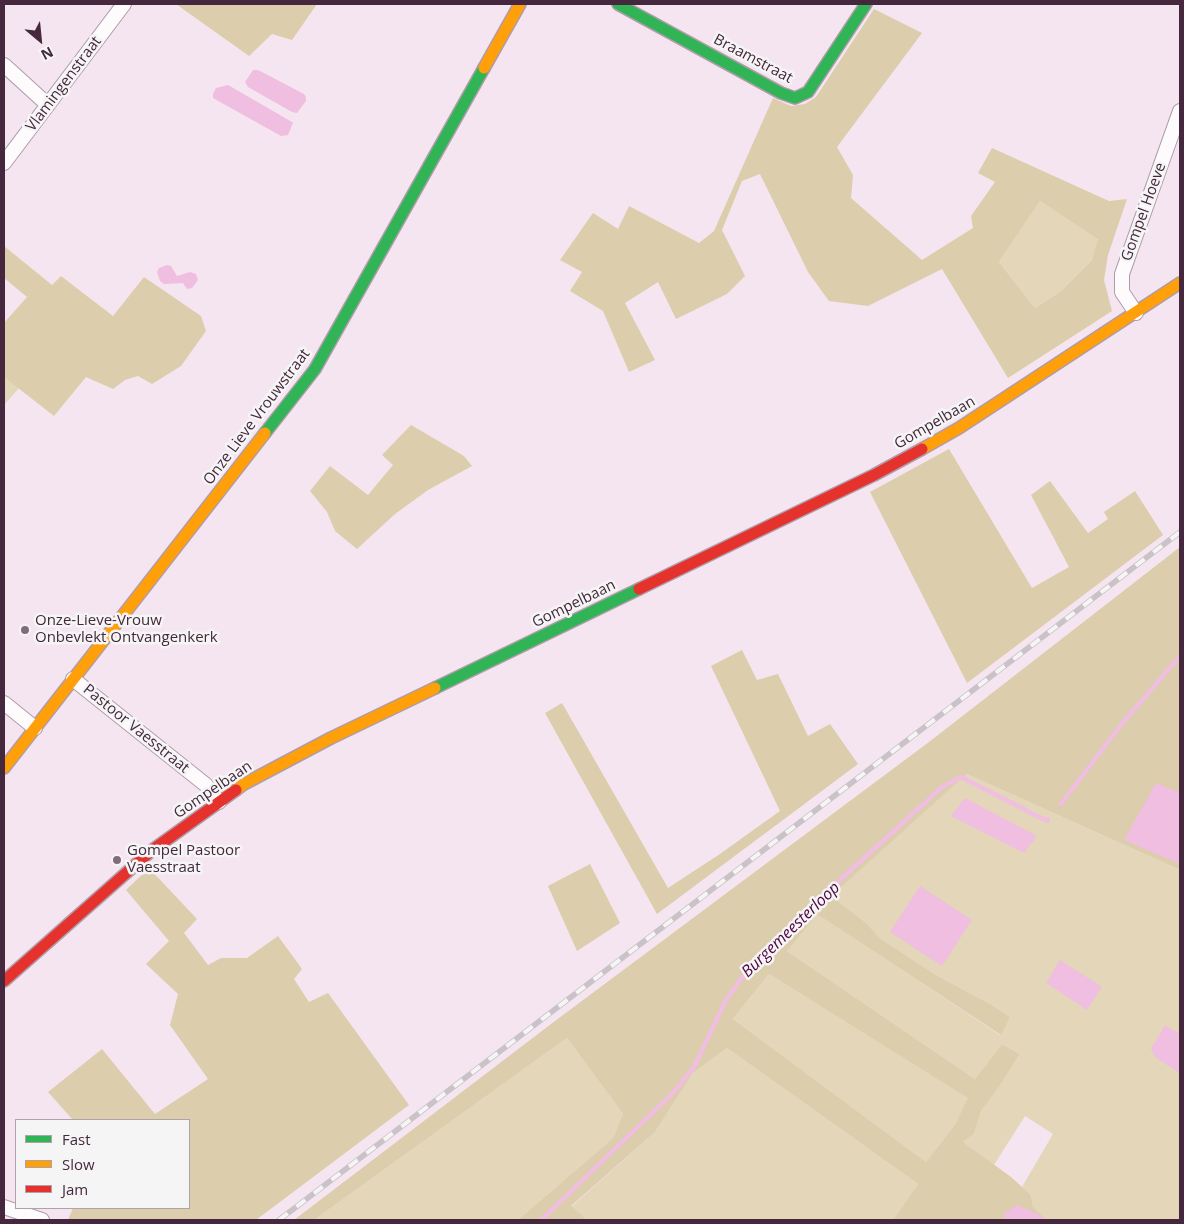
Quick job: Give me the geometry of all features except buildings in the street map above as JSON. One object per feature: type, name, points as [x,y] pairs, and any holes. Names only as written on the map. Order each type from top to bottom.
[{"type":"street","name":"Vlamingenstraat","points":[[4,164],[124,4]]},
{"type":"street","name":"Onze Lieve Vrouwstraat","points":[[4,768],[315,369],[520,4]]},
{"type":"street","name":"Braamstraat","points":[[618,4],[780,93],[795,98],[808,92],[866,4]]},
{"type":"street","points":[[4,65],[48,105]]},
{"type":"street","name":"Gompel Hoeve","points":[[1136,313],[1122,292],[1122,274],[1180,111]]},
{"type":"street","name":"Gompelbaan","points":[[4,981],[151,851],[244,784],[331,738],[874,475],[959,428],[1180,283]]},
{"type":"street","name":"Pastoor Vaesstraat","points":[[73,679],[206,785],[218,802]]},
{"type":"street","points":[[4,703],[35,728]]},
{"type":"street","points":[[4,1207],[42,1220]]},
{"type":"shaded area","points":[[176,4],[317,4],[292,40],[272,34],[249,56]]},
{"type":"shaded area","points":[[874,9],[922,33],[837,147],[853,175],[851,198],[922,260],[973,228],[971,216],[995,182],[978,173],[992,148],[1109,201],[1127,199],[1108,255],[1104,280],[1112,311],[1008,378],[942,269],[868,306],[829,301],[808,272],[760,174],[742,181],[722,230],[745,276],[727,294],[676,319],[658,282],[625,303],[655,360],[629,372],[603,311],[570,291],[582,272],[560,260],[593,213],[618,229],[629,206],[699,243],[714,231],[773,98],[791,106],[805,104],[816,97]],"holes":[[[1040,201],[1098,239],[1092,260],[1061,291],[1035,308],[999,262]]]},
{"type":"shaded area","points":[[253,70],[258,70],[304,94],[306,101],[297,113],[248,87],[245,82]]},
{"type":"shaded area","points":[[228,85],[292,122],[288,135],[281,136],[213,98],[216,88]]},
{"type":"shaded area","points":[[1040,201],[1098,238],[1093,259],[1061,291],[1035,308],[999,262]]},
{"type":"shaded area","points":[[4,246],[52,285],[61,276],[113,316],[144,277],[201,316],[206,331],[181,366],[152,384],[138,376],[125,380],[113,389],[86,377],[54,416],[4,377],[4,323],[27,297],[4,278]]},
{"type":"shaded area","points":[[167,265],[171,266],[177,276],[190,272],[196,274],[198,280],[192,288],[187,289],[183,283],[164,284],[160,281],[157,272],[159,268]]},
{"type":"shaded area","points":[[4,377],[19,388],[4,405]]},
{"type":"shaded area","points":[[411,425],[464,456],[472,466],[428,490],[395,514],[357,549],[335,531],[327,512],[310,491],[330,466],[368,495],[393,465],[382,455]]},
{"type":"shaded area","points":[[949,449],[1032,588],[1069,567],[1031,495],[1050,481],[1088,533],[1108,519],[1104,512],[1135,491],[1163,535],[967,683],[870,492]]},
{"type":"shaded area","points":[[1180,547],[1180,870],[967,774],[831,896],[866,923],[881,939],[936,975],[992,1005],[1010,1017],[1001,1035],[817,914],[787,951],[975,1079],[1002,1044],[1020,1054],[981,1111],[974,1134],[963,1142],[1011,1177],[1031,1195],[1033,1207],[1047,1220],[893,1220],[918,1184],[727,1048],[693,1073],[655,1132],[571,1206],[587,1220],[518,1220],[613,1138],[623,1114],[567,1038],[314,1220],[294,1220],[555,1021],[929,742]],"holes":[[[769,974],[968,1098],[956,1123],[926,1162],[733,1019]]]},
{"type":"shaded area","points":[[742,650],[757,680],[778,674],[808,736],[830,724],[858,764],[657,914],[545,713],[562,703],[668,888],[780,811],[711,666]]},
{"type":"shaded area","points":[[967,774],[1180,870],[1180,1220],[1047,1220],[1033,1207],[1031,1195],[1022,1187],[1053,1134],[1025,1116],[994,1165],[963,1142],[974,1134],[981,1111],[1020,1054],[1002,1044],[975,1079],[787,951],[816,913],[1000,1035],[1010,1017],[992,1005],[936,975],[881,939],[866,923],[830,896]]},
{"type":"shaded area","points":[[1156,783],[1180,793],[1180,864],[1124,840]]},
{"type":"shaded area","points":[[965,798],[1037,836],[1024,853],[951,816]]},
{"type":"shaded area","points":[[590,864],[620,923],[577,951],[548,886]]},
{"type":"shaded area","points":[[149,868],[197,919],[184,933],[208,965],[221,958],[247,958],[278,936],[302,969],[294,979],[309,1002],[328,993],[409,1105],[256,1220],[68,1220],[73,1209],[190,1209],[190,1119],[72,1119],[48,1092],[102,1049],[155,1114],[208,1079],[170,1025],[178,994],[146,964],[169,941],[126,890]]},
{"type":"shaded area","points":[[920,886],[972,920],[942,966],[890,932]]},
{"type":"shaded area","points":[[1060,960],[1102,987],[1087,1010],[1046,983]]},
{"type":"shaded area","points":[[769,974],[969,1098],[956,1123],[926,1162],[733,1019]]},
{"type":"shaded area","points":[[1165,1025],[1180,1034],[1180,1073],[1156,1058],[1151,1049]]},
{"type":"shaded area","points":[[567,1038],[623,1114],[613,1138],[518,1220],[314,1220]]},
{"type":"shaded area","points":[[727,1048],[918,1184],[893,1220],[587,1220],[571,1207],[655,1132],[693,1073]]},
{"type":"shaded area","points":[[1017,1205],[1047,1220],[1005,1220],[1004,1213]]},
{"type":"waterway","name":"Burgemeesterloop","points":[[1061,804],[1120,726],[1180,656]]},
{"type":"waterway","name":"Burgemeesterloop","points":[[541,1220],[673,1093],[694,1067],[726,1000],[751,965],[807,910],[942,787],[961,777],[1047,821],[1048,819]]},
{"type":"railway","points":[[279,1220],[1180,532]]},
{"type":"traffic: fast","points":[[618,4],[781,93],[795,98],[808,92],[866,4]]},
{"type":"traffic: fast","points":[[265,433],[315,369],[484,68]]},
{"type":"traffic: fast","points":[[435,688],[639,589]]},
{"type":"traffic: slow","points":[[484,68],[520,4]]},
{"type":"traffic: slow","points":[[922,449],[959,428],[1180,283]]},
{"type":"traffic: slow","points":[[4,768],[265,433]]},
{"type":"traffic: slow","points":[[236,790],[331,738],[435,688]]},
{"type":"traffic: jam","points":[[639,589],[874,475],[922,449]]},
{"type":"traffic: jam","points":[[4,981],[151,851],[236,790]]},
{"type":"place","name":"Onze-Lieve-Vrouw Onbevlekt Ontvangenkerk","points":[[25,630]]},
{"type":"place","name":"Gompel Pastoor Vaesstraat","points":[[117,860]]}]
